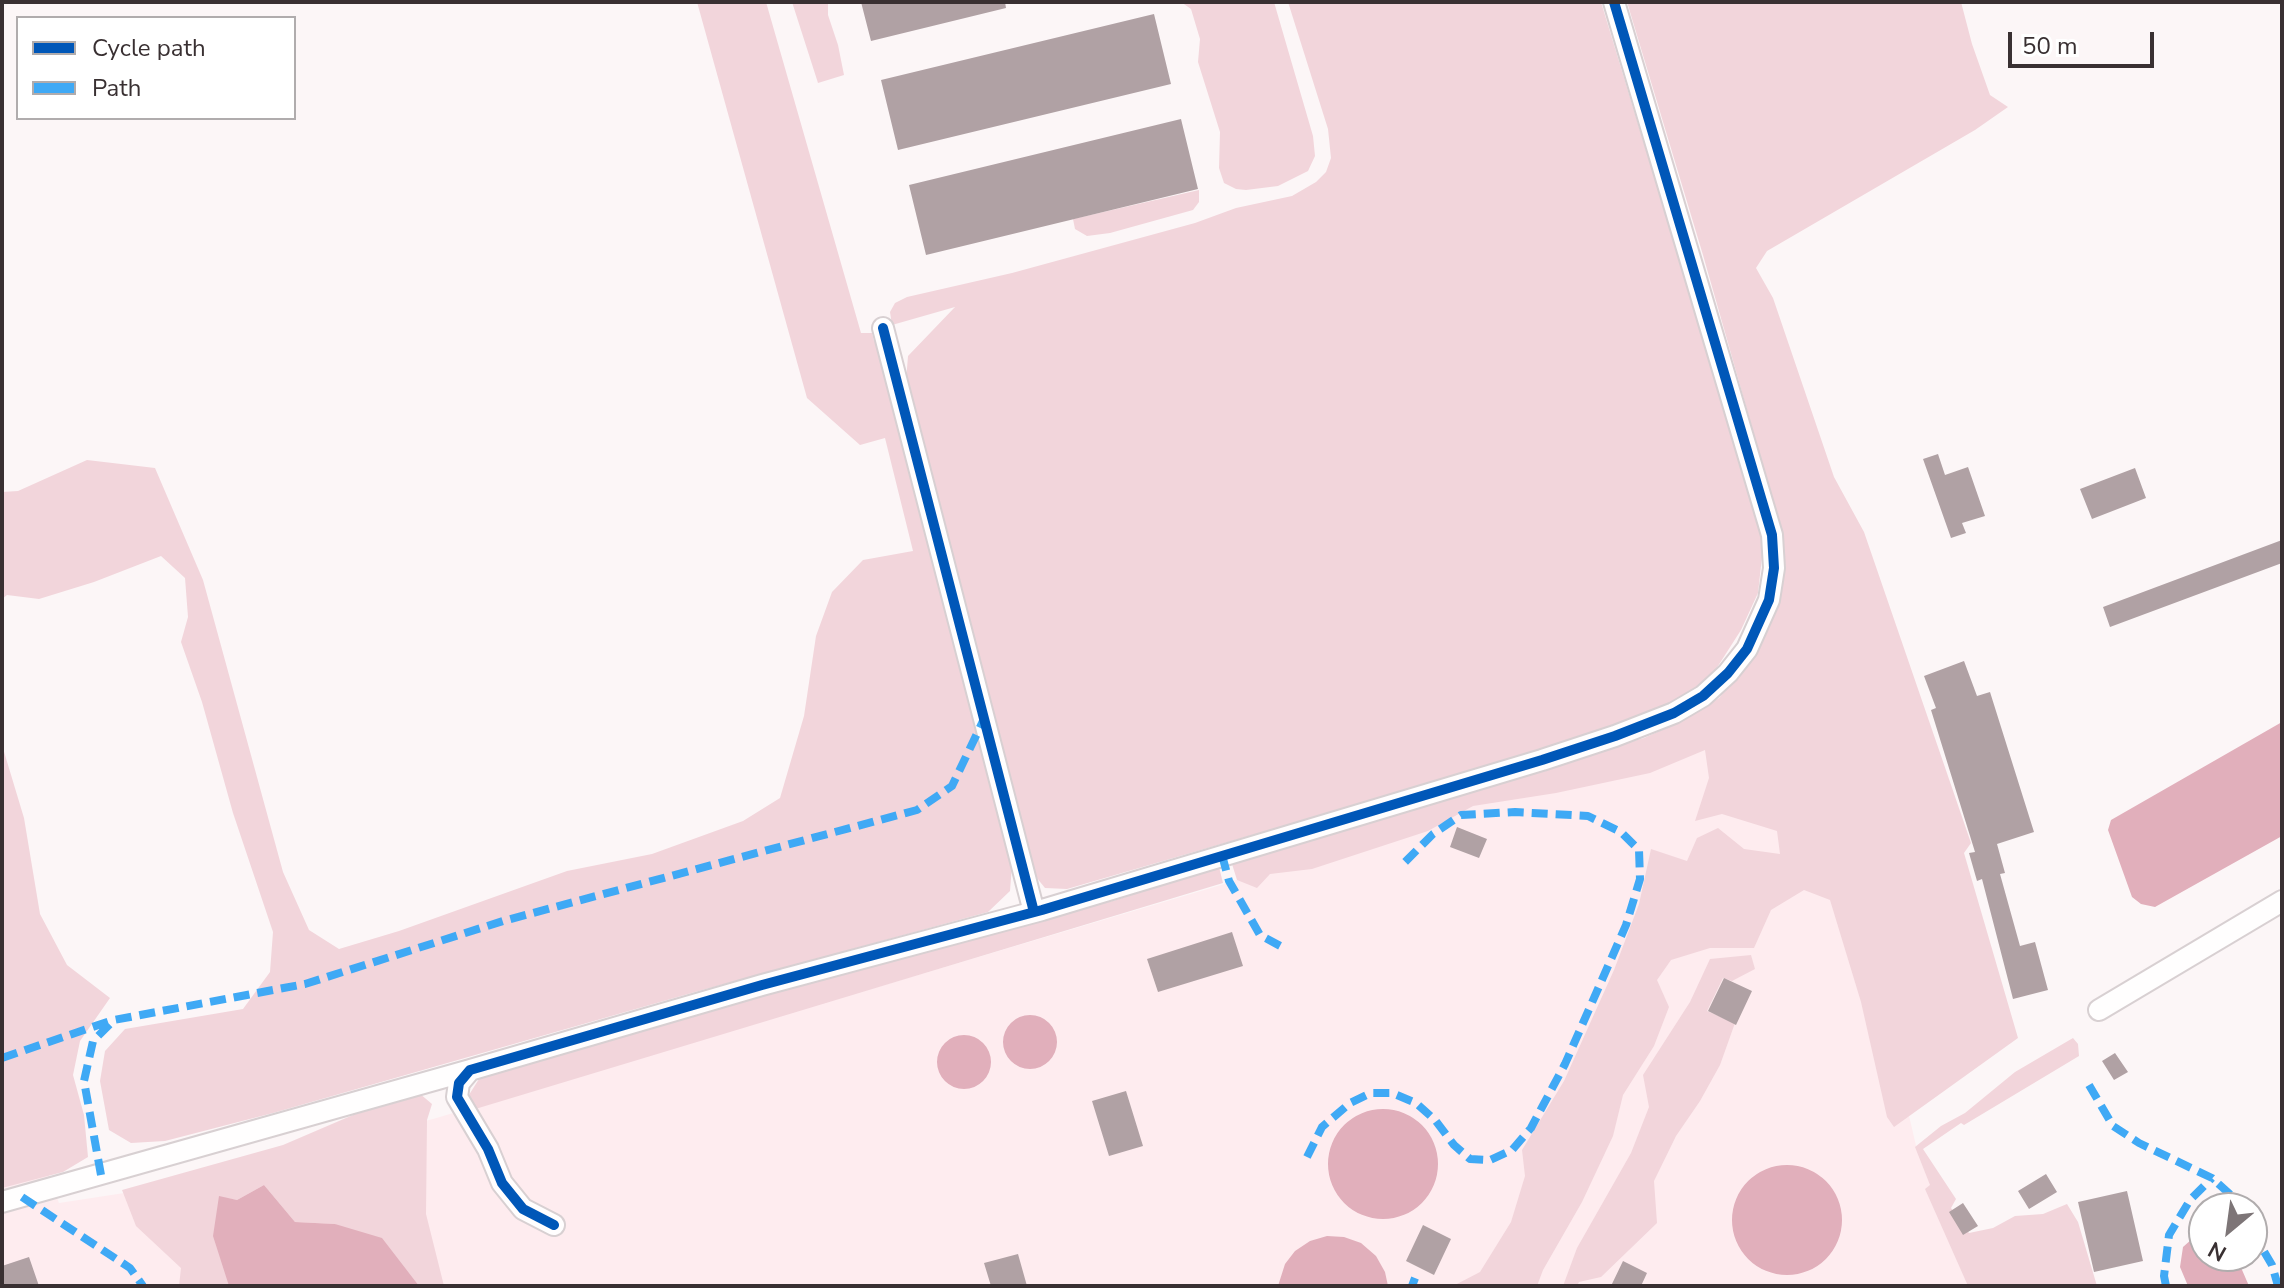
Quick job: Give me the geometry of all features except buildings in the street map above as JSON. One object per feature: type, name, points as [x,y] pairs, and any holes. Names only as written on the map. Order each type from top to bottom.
[{"type":"street","points":[[2,1202],[762,985],[1034,912],[1615,736],[1674,713],[1703,696],[1728,673],[1747,649],[1769,600],[1774,568],[1772,535],[1614,2]]},
{"type":"street","points":[[883,328],[1034,912]]},
{"type":"street","points":[[2099,1010],[2282,901]]},
{"type":"street","points":[[470,1070],[459,1083],[457,1097],[488,1149],[502,1183],[523,1209],[554,1225]]},
{"type":"shaded area","points":[[697,2],[766,2],[861,333],[872,333],[874,341],[882,349],[1012,865],[1010,891],[988,912],[273,1113],[165,1141],[131,1143],[109,1130],[100,1081],[105,1051],[125,1029],[243,1009],[270,972],[273,932],[181,642],[188,617],[185,578],[161,556],[39,599],[7,595],[2,599],[2,492],[18,491],[87,460],[155,468],[203,580],[283,872],[309,930],[339,949],[567,871],[652,854],[743,821],[780,798],[804,716],[816,636],[832,592],[863,560],[913,551],[885,438],[860,445],[807,398]]},
{"type":"shaded area","points":[[792,2],[828,2],[828,15],[844,75],[818,83]]},
{"type":"shaded area","points":[[1181,2],[1274,2],[1313,136],[1315,156],[1308,171],[1278,186],[1246,190],[1224,183],[1219,168],[1220,132],[1198,62],[1200,39],[1191,9]]},
{"type":"shaded area","points":[[1288,2],[1601,2],[1764,539],[1758,593],[1741,630],[1718,666],[1692,697],[1602,733],[1067,889],[1045,888],[1032,872],[906,381],[908,356],[955,307],[892,325],[890,312],[895,303],[907,297],[1012,273],[1195,223],[1236,208],[1292,196],[1316,182],[1326,172],[1331,158],[1328,129]]},
{"type":"shaded area","points":[[1627,2],[1961,2],[1990,95],[2008,107],[1975,130],[1767,251],[1756,268],[1773,298],[1834,477],[1864,532],[1971,843],[1964,853],[2018,1038],[1894,1127],[1887,1117],[1861,1002],[1830,900],[1804,890],[1771,910],[1754,948],[1710,948],[1671,960],[1657,980],[1669,1007],[1654,1046],[1623,1095],[1613,1136],[1537,1286],[1453,1286],[1480,1272],[1511,1222],[1525,1176],[1522,1150],[1564,1081],[1614,970],[1639,904],[1651,849],[1687,861],[1697,838],[1718,828],[1744,849],[1780,854],[1777,831],[1722,814],[1695,821],[1709,778],[1705,750],[1650,773],[1556,793],[1473,806],[1428,831],[1312,869],[1270,874],[1257,888],[1237,880],[1232,864],[1435,799],[1644,738],[1682,721],[1719,698],[1755,655],[1774,614],[1783,580],[1780,526]]},
{"type":"shaded area","points":[[1199,190],[1199,202],[1193,210],[1110,233],[1087,236],[1075,229],[1073,219]]},
{"type":"shaded area","points":[[1815,711],[1917,1150],[1985,1286],[2,1286],[2,1158],[38,1147],[59,1203],[170,1186],[433,1119],[1221,885],[1604,759]]},
{"type":"shaded area","points":[[2282,722],[2282,836],[2155,907],[2141,904],[2132,897],[2108,830],[2111,820]]},
{"type":"shaded area","points":[[2,745],[24,818],[40,914],[67,965],[110,998],[80,1041],[73,1075],[84,1115],[88,1157],[63,1172],[2,1188]]},
{"type":"shaded area","points":[[1219,867],[1223,883],[472,1110],[467,1098],[479,1079],[535,1060],[816,980],[1116,900]]},
{"type":"shaded area","points":[[1751,955],[1755,969],[1732,981],[1723,978],[1707,1011],[1735,1023],[1720,1065],[1676,1136],[1654,1181],[1657,1223],[1601,1277],[1579,1282],[1577,1286],[1563,1286],[1577,1248],[1631,1153],[1649,1107],[1643,1075],[1690,1002],[1710,959]]},
{"type":"shaded area","points":[[1030,1015],[1049,1023],[1057,1042],[1049,1061],[1030,1069],[1011,1061],[1003,1042],[1011,1023]]},
{"type":"shaded area","points":[[964,1035],[983,1043],[991,1062],[983,1081],[964,1089],[945,1081],[937,1062],[945,1043]]},
{"type":"shaded area","points":[[2073,1038],[2078,1044],[2079,1056],[1964,1125],[1961,1123],[1923,1149],[1956,1199],[1951,1208],[1969,1233],[1993,1228],[2015,1216],[2043,1214],[2067,1204],[2078,1222],[2097,1286],[1968,1286],[1925,1189],[1930,1185],[1915,1147],[1941,1126],[1965,1113],[2015,1072]]},
{"type":"shaded area","points":[[419,1093],[432,1104],[427,1120],[426,1214],[444,1286],[419,1286],[335,1224],[295,1222],[264,1185],[237,1200],[219,1197],[229,1286],[179,1286],[181,1268],[136,1226],[122,1190],[283,1145],[374,1106]]},
{"type":"shaded area","points":[[1383,1109],[1404,1113],[1422,1125],[1434,1143],[1438,1164],[1434,1185],[1422,1203],[1404,1215],[1383,1219],[1362,1215],[1344,1203],[1332,1185],[1328,1164],[1332,1143],[1344,1125],[1362,1113]]},
{"type":"shaded area","points":[[1787,1165],[1808,1169],[1826,1181],[1838,1199],[1842,1220],[1838,1241],[1826,1259],[1808,1271],[1787,1275],[1766,1271],[1748,1259],[1736,1241],[1732,1220],[1736,1199],[1748,1181],[1766,1169]]},
{"type":"shaded area","points":[[264,1185],[295,1222],[335,1224],[382,1238],[419,1286],[229,1286],[213,1236],[219,1196],[237,1200]]},
{"type":"shaded area","points":[[1327,1236],[1344,1237],[1361,1243],[1376,1256],[1385,1272],[1388,1286],[1278,1286],[1285,1264],[1295,1251],[1310,1241]]},
{"type":"shaded area","points":[[2188,1243],[2188,1272],[2243,1272],[2249,1286],[2188,1286],[2180,1267],[2183,1247]]},
{"type":"marked path","points":[[101,1175],[84,1081],[93,1041],[114,1020],[305,984],[503,921],[917,810],[952,786],[983,721]]},
{"type":"marked path","points":[[1307,1157],[1322,1127],[1350,1103],[1371,1093],[1392,1093],[1416,1103],[1470,1159],[1490,1160],[1512,1150],[1531,1128],[1565,1064],[1626,925],[1640,879],[1639,850],[1621,832],[1588,816],[1515,812],[1461,815],[1433,834],[1402,865]]},
{"type":"marked path","points":[[1222,855],[1229,881],[1260,935],[1284,948]]},
{"type":"marked path","points":[[2,1058],[110,1021]]},
{"type":"marked path","points":[[2089,1085],[2113,1126],[2139,1143],[2212,1178],[2228,1192]]},
{"type":"marked path","points":[[2166,1286],[2164,1276],[2169,1235],[2190,1200],[2212,1178]]},
{"type":"marked path","points":[[22,1197],[130,1268],[143,1286]]},
{"type":"marked path","points":[[2268,1258],[2278,1286]]},
{"type":"marked path","points":[[1412,1286],[1415,1278]]},
{"type":"cycle path","points":[[554,1225],[523,1209],[502,1183],[488,1149],[457,1097],[459,1083],[470,1070],[762,985],[1042,910],[1542,760],[1674,713],[1703,696],[1728,673],[1747,649],[1769,600],[1774,568],[1772,535],[1614,2]]},
{"type":"cycle path","points":[[883,328],[1034,912]]}]
